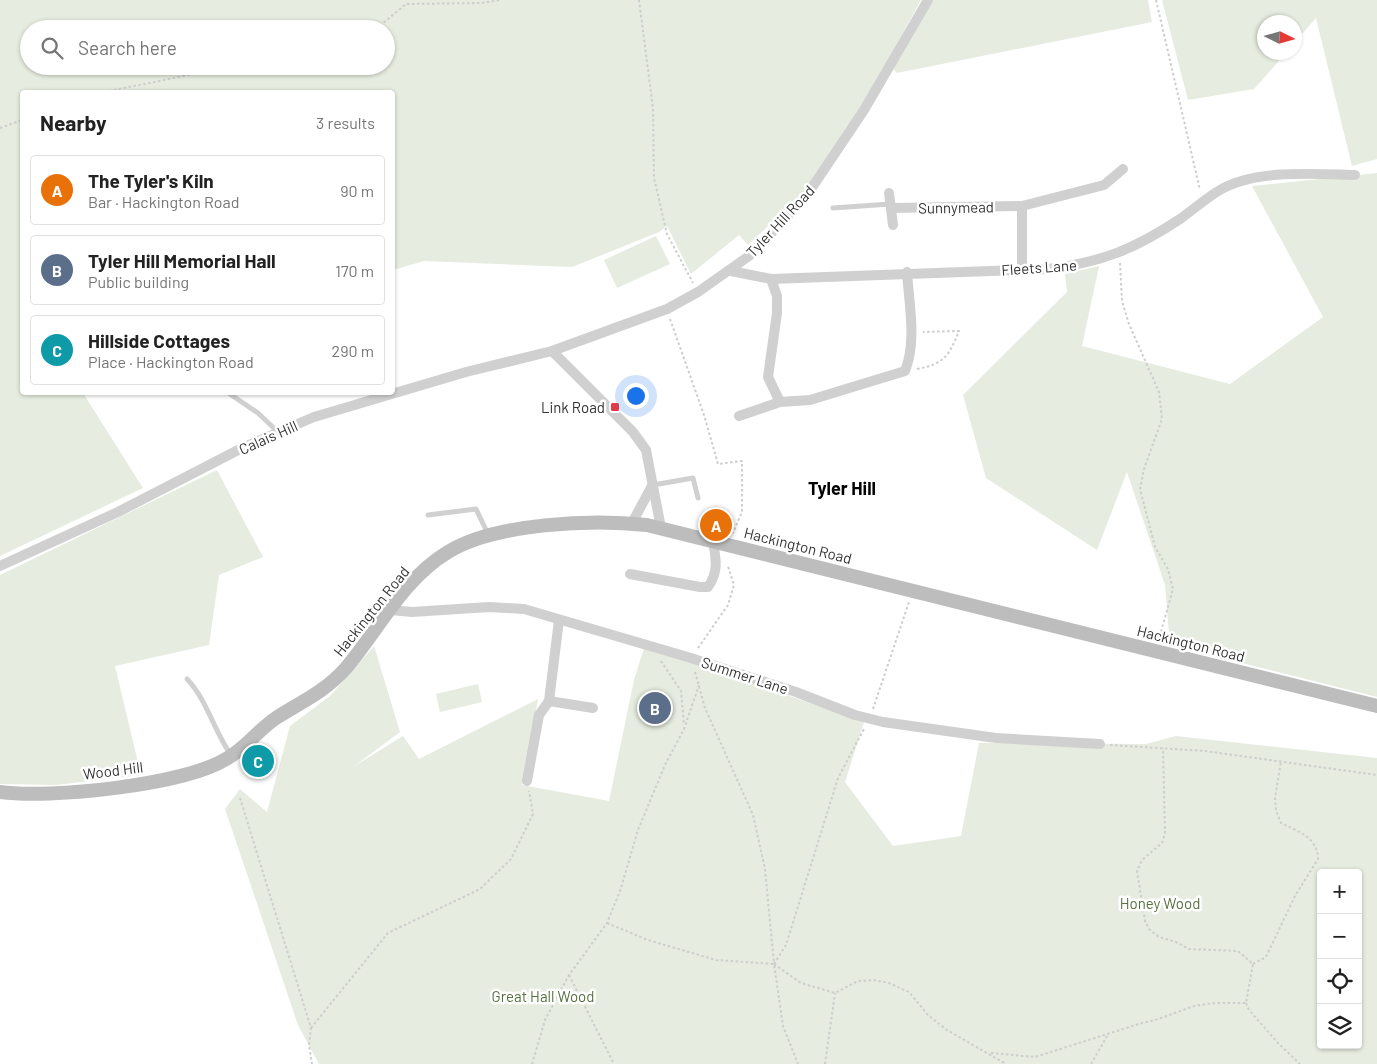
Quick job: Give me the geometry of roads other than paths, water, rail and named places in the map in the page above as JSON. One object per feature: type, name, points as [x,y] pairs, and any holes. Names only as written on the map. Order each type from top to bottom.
[{"type":"street","name":"Tyler Hill Road","points":[[552,351],[667,309],[731,271],[749,256],[806,198],[864,110],[928,0]]},
{"type":"street","name":"Sunnymead","points":[[891,206],[1022,206],[1104,185],[1123,169]]},
{"type":"street","name":"Fleets Lane","points":[[731,271],[771,279],[907,272],[1049,269],[1085,264],[1120,253],[1152,237],[1203,204],[1220,190],[1263,178],[1304,174],[1356,175]]},
{"type":"street","points":[[889,193],[893,225]]},
{"type":"street","points":[[1022,206],[1022,270]]},
{"type":"street","points":[[739,416],[780,402],[810,400],[905,371],[910,358],[911,332],[907,272]]},
{"type":"street","points":[[771,279],[777,296],[777,313],[768,377],[780,402]]},
{"type":"street","points":[[552,351],[633,432],[646,450],[661,528]]},
{"type":"street","name":"Calais Hill","points":[[395,393],[447,377],[552,351]]},
{"type":"street","name":"Calais Hill","points":[[0,566],[118,512],[244,447],[314,417],[387,395]]},
{"type":"street","points":[[632,523],[652,486]]},
{"type":"street","name":"Hackington Road","points":[[229,757],[274,719],[331,685],[404,590],[426,568],[447,552],[488,535],[536,527],[596,523],[632,523],[661,528],[1377,706]]},
{"type":"street","points":[[630,574],[700,587],[708,586],[714,579],[717,566],[713,542]]},
{"type":"street","name":"Summer Lane","points":[[390,610],[412,612],[489,607],[524,609],[691,658],[869,718],[996,738],[1100,744]]},
{"type":"street","points":[[527,781],[539,715],[550,701],[559,620]]},
{"type":"street","points":[[550,701],[593,708]]},
{"type":"street","name":"Wood Hill","points":[[0,792],[57,793],[181,777],[207,769],[229,757]]},
{"type":"lane","points":[[833,208],[891,206]]},
{"type":"lane","points":[[231,395],[258,413],[278,432]]},
{"type":"lane","points":[[652,486],[693,478],[698,498]]},
{"type":"lane","points":[[428,515],[476,509],[488,535]]},
{"type":"lane","points":[[187,679],[195,688],[229,757]]},
{"type":"place","name":"Link Road","points":[[615,407]]},
{"type":"place","name":"The Tyler's Kiln","points":[[716,525]]},
{"type":"place","name":"Tyler Hill Memorial Hall","points":[[655,708]]},
{"type":"place","name":"Hillside Cottages","points":[[258,761]]},
{"type":"district","name":"Tyler Hill","points":[[842,488]]},
{"type":"park label","name":"Honey Wood","points":[[1160,903]]},
{"type":"park label","name":"Great Hall Wood","points":[[543,996]]}]
